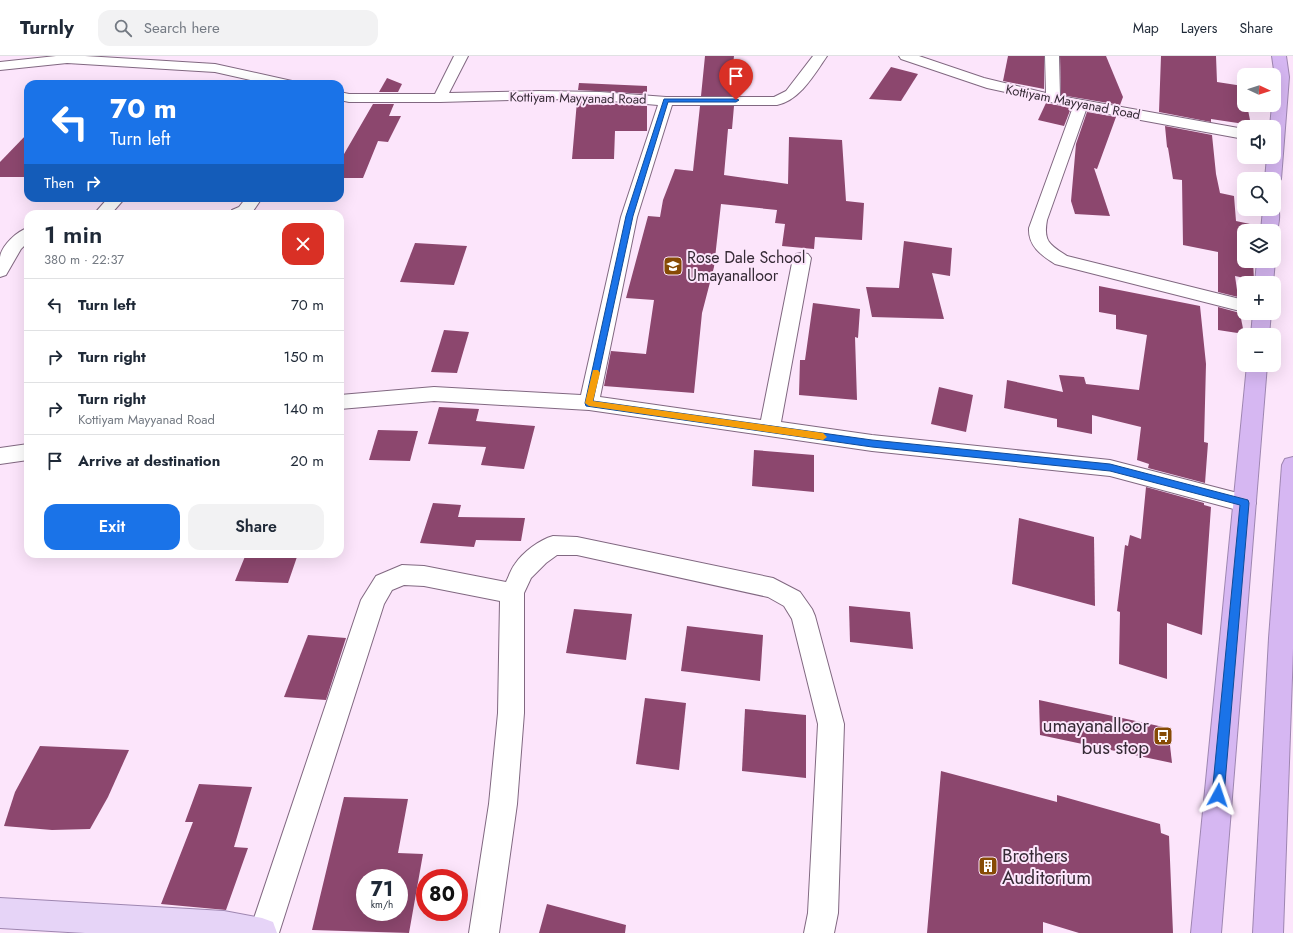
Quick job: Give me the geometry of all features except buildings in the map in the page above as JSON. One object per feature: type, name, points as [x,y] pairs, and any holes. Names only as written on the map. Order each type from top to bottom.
[{"type":"highway","points":[[1277,120],[1282,77],[1279,56]]},
{"type":"highway","points":[[1206,933],[1256,372]]},
{"type":"highway","points":[[1268,933],[1281,638],[1293,465]]},
{"type":"main road","points":[[0,914],[224,926],[263,933]]},
{"type":"street","points":[[211,74],[224,56]]},
{"type":"street","points":[[440,98],[461,56]]},
{"type":"street","name":"Kottiyam Mayyanad Road","points":[[344,97],[440,98],[585,96],[666,101],[777,101],[791,94],[820,56]]},
{"type":"street","name":"Kottiyam Mayyanad Road","points":[[906,56],[935,67],[1004,88],[1081,105],[1237,133]]},
{"type":"street","points":[[1052,56],[1053,99]]},
{"type":"street","points":[[0,66],[66,59],[257,80]]},
{"type":"street","points":[[589,403],[629,216],[666,101]]},
{"type":"street","points":[[1081,105],[1036,229],[1037,240],[1046,250],[1061,260],[1237,304]]},
{"type":"street","points":[[106,210],[113,202]]},
{"type":"street","points":[[245,210],[251,202]]},
{"type":"street","points":[[0,271],[14,246],[24,237]]},
{"type":"street","points":[[769,429],[802,258]]},
{"type":"street","points":[[344,402],[434,394],[589,403],[872,443],[1110,468],[1245,503]]},
{"type":"street","points":[[0,456],[24,453]]},
{"type":"street","points":[[484,933],[504,804],[510,720],[512,593],[524,571],[538,556],[553,546],[577,546],[773,588],[792,599],[803,616],[831,724],[823,913],[819,933]]},
{"type":"street","points":[[263,933],[373,600],[384,583],[402,575],[424,576],[512,593]]},
{"type":"slow traffic","points":[[595,373],[589,403],[823,437]]},
{"type":"place","name":"Rose Dale School Umayanalloor","points":[[673,266]]},
{"type":"place","name":"umayanalloor bus stop","points":[[1163,736]]},
{"type":"place","name":"Brothers Auditorium","points":[[988,866]]},
{"type":"route","points":[[736,100],[666,101],[629,216],[589,403],[872,443],[1110,468],[1245,503],[1218,795]]}]
